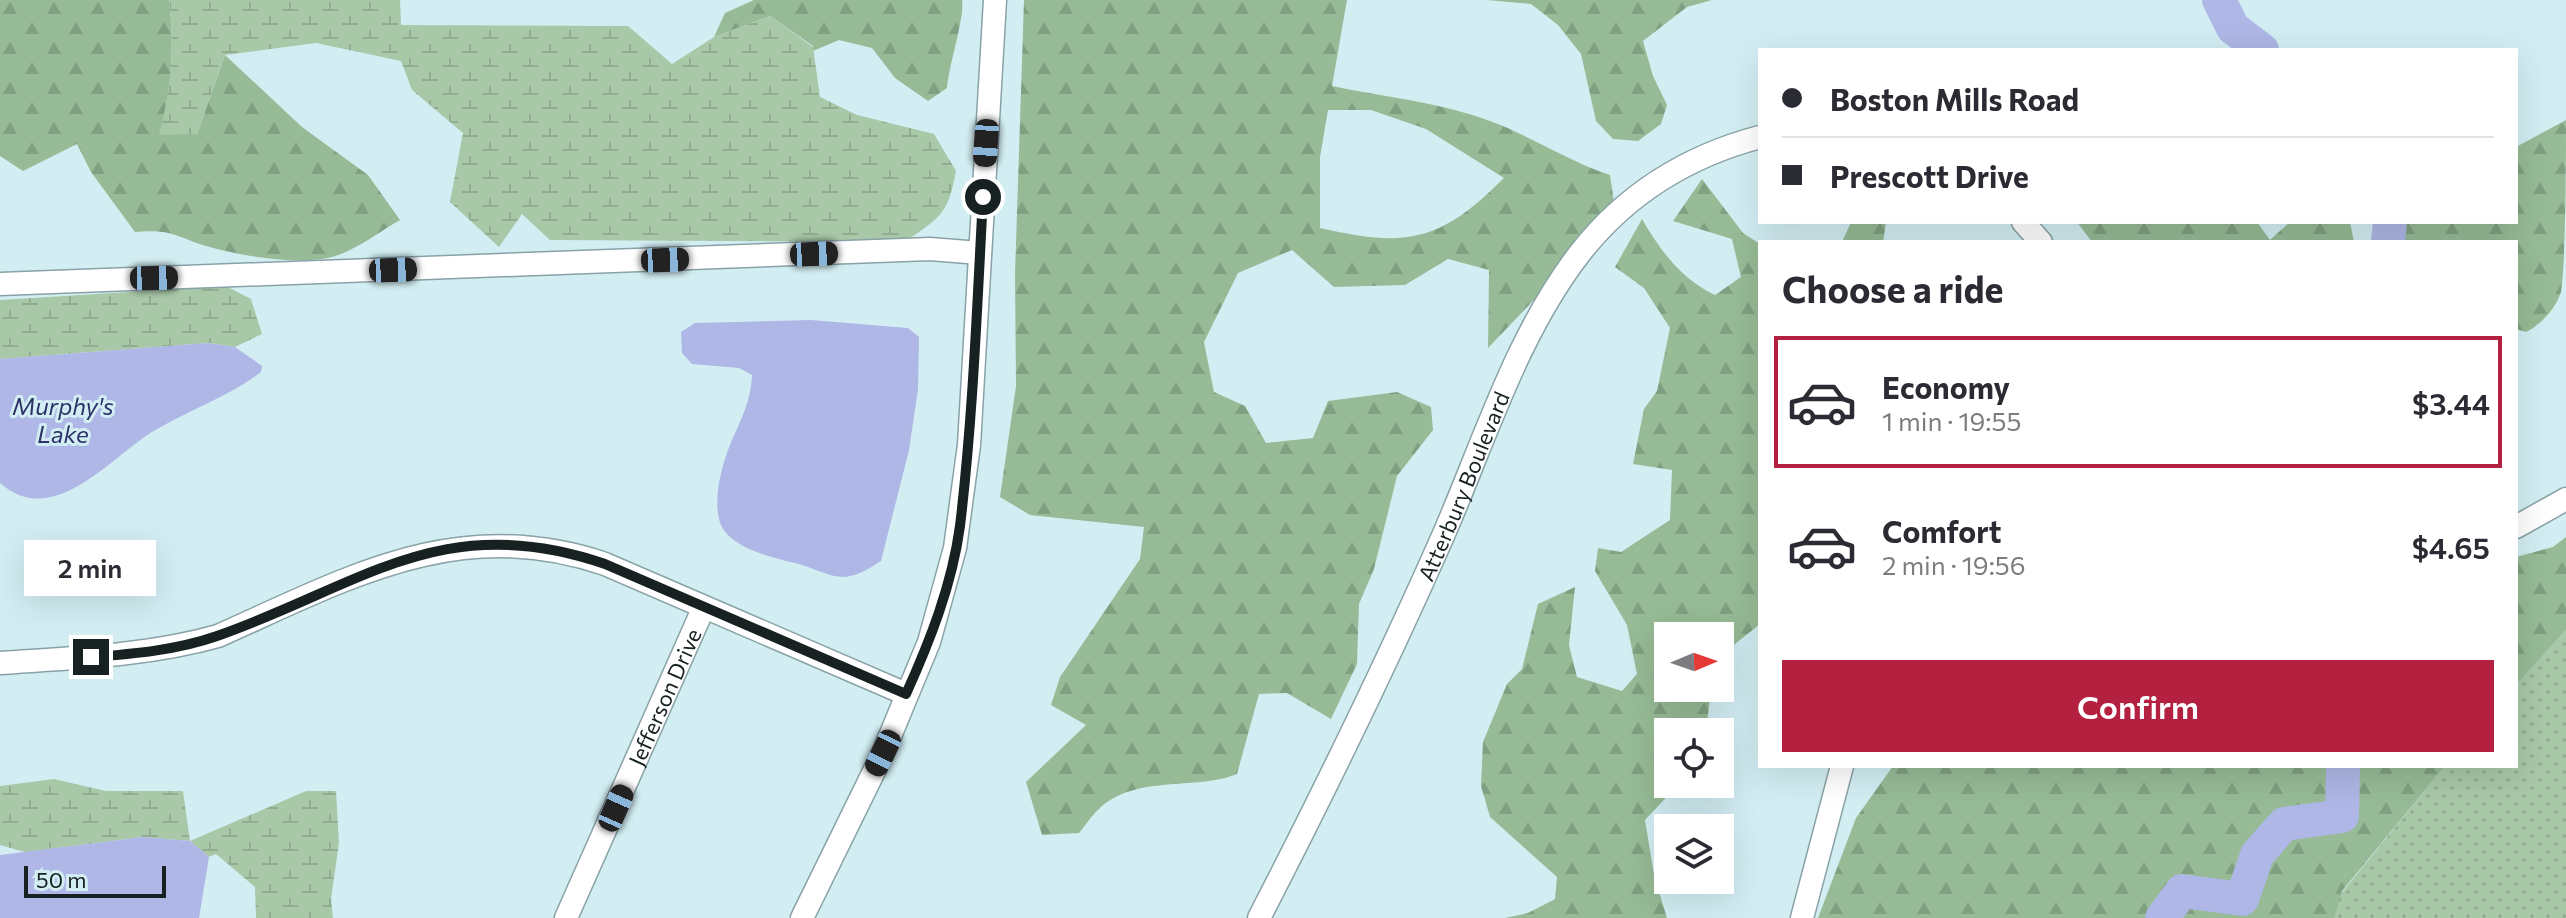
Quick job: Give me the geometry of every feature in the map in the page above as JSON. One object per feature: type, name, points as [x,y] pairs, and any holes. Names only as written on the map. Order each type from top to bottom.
[{"type":"street","points":[[802,918],[883,753],[929,642],[960,524],[969,445],[995,0]]},
{"type":"street","name":"Atterbury Boulevard","points":[[1259,918],[1342,753],[1423,581],[1513,371],[1558,284],[1582,251],[1641,192],[1676,168],[1718,148],[1758,138]]},
{"type":"street","points":[[2025,224],[2039,240]]},
{"type":"street","points":[[0,284],[930,249],[980,253]]},
{"type":"street","points":[[2518,526],[2566,499]]},
{"type":"street","points":[[0,663],[122,654],[190,644],[218,636],[396,560],[459,547],[525,546],[580,555],[906,694]]},
{"type":"street","name":"Jefferson Drive","points":[[566,918],[703,609]]},
{"type":"street","points":[[1802,918],[1841,768]]},
{"type":"green space","points":[[0,0],[169,0],[171,68],[160,134],[197,134],[225,55],[302,127],[368,175],[400,220],[356,247],[327,258],[293,260],[255,257],[206,246],[165,232],[135,232],[91,172],[77,144],[23,171],[0,156]]},
{"type":"green space","points":[[169,0],[400,0],[401,25],[628,26],[672,64],[714,37],[770,16],[813,47],[820,97],[857,115],[934,134],[956,171],[953,186],[941,214],[905,242],[550,240],[522,214],[499,247],[450,202],[463,133],[412,90],[401,61],[316,43],[225,55],[197,134],[159,135],[171,68]]},
{"type":"green space","points":[[754,0],[962,0],[947,88],[928,101],[895,78],[872,48],[839,40],[813,51],[813,46],[770,16],[714,37],[725,13]]},
{"type":"green space","points":[[1024,0],[1347,0],[1332,86],[1451,109],[1505,127],[1610,175],[1614,202],[1554,279],[1488,348],[1489,270],[1448,259],[1405,285],[1334,287],[1292,250],[1238,273],[1204,342],[1214,392],[1245,406],[1266,443],[1313,438],[1328,401],[1397,392],[1431,407],[1433,430],[1397,476],[1374,569],[1359,604],[1357,664],[1331,719],[1287,693],[1259,694],[1237,774],[1203,782],[1130,791],[1099,809],[1079,833],[1042,835],[1026,782],[1086,725],[1051,705],[1060,677],[1140,559],[1144,527],[1030,515],[1000,497],[1016,386],[1015,273]],"holes":[[[1328,110],[1371,110],[1426,129],[1504,178],[1460,216],[1421,234],[1376,238],[1320,228],[1320,157]]]},
{"type":"green space","points":[[1487,0],[1712,0],[1687,7],[1643,41],[1653,76],[1667,105],[1661,124],[1638,141],[1613,139],[1596,121],[1581,54],[1558,25],[1531,4]]},
{"type":"green space","points":[[2566,120],[2561,292],[2552,310],[2526,332],[2518,330],[2518,240],[2388,240],[2390,224],[2518,224],[2518,146]]},
{"type":"green space","points":[[1702,179],[1743,233],[1758,243],[1758,626],[1734,645],[1734,622],[1654,622],[1654,702],[1709,702],[1708,718],[1654,718],[1654,798],[1666,798],[1645,820],[1654,894],[1660,894],[1667,918],[1505,918],[1528,913],[1555,899],[1557,877],[1490,817],[1481,786],[1483,742],[1507,684],[1522,669],[1538,604],[1575,587],[1569,645],[1577,677],[1622,691],[1637,674],[1627,625],[1595,571],[1598,548],[1621,552],[1670,520],[1672,470],[1633,464],[1644,409],[1657,391],[1670,328],[1644,288],[1615,267],[1642,219],[1672,263],[1692,281],[1715,295],[1741,277],[1732,239],[1673,221]]},
{"type":"green space","points":[[1850,224],[1886,224],[1883,240],[1843,240]]},
{"type":"green space","points":[[2078,224],[2258,224],[2270,240],[2090,240]]},
{"type":"green space","points":[[2288,224],[2350,224],[2354,240],[2270,240]]},
{"type":"green space","points":[[226,286],[251,299],[262,334],[235,347],[208,343],[0,359],[0,300]]},
{"type":"green space","points":[[2566,537],[2566,630],[2518,683],[2518,556],[2553,547]]},
{"type":"green space","points":[[2566,630],[2566,918],[2321,918],[2443,768],[2518,768],[2518,683]]},
{"type":"green space","points":[[1892,768],[2443,768],[2342,891],[2334,918],[1818,918],[1856,818]]},
{"type":"green space","points":[[54,779],[106,791],[183,791],[190,841],[143,837],[25,852],[0,845],[0,786]]},
{"type":"green space","points":[[306,791],[336,791],[339,843],[331,899],[333,918],[256,918],[255,887],[216,854],[209,857],[190,841]]},
{"type":"water","points":[[811,320],[908,328],[919,337],[918,389],[909,450],[881,561],[847,577],[830,575],[759,553],[741,545],[721,526],[717,503],[720,478],[747,403],[752,375],[739,368],[692,364],[682,353],[681,332],[695,323]]},
{"type":"water","name":"Murphy's Lake","points":[[208,343],[235,347],[262,366],[261,372],[159,428],[83,483],[63,493],[42,498],[21,496],[0,483],[0,359]]},
{"type":"water","points":[[143,837],[190,841],[209,857],[199,918],[0,918],[0,855]]},
{"type":"waterway","points":[[2219,0],[2233,28],[2259,48]]},
{"type":"waterway","points":[[2388,240],[2390,224]]},
{"type":"waterway","points":[[2162,918],[2182,891],[2242,899],[2257,855],[2284,824],[2342,816],[2343,768]]},
{"type":"route","points":[[91,657],[157,650],[218,636],[415,554],[472,546],[525,546],[580,555],[605,564],[834,666],[906,694],[929,642],[960,524],[969,445],[983,197]]}]
